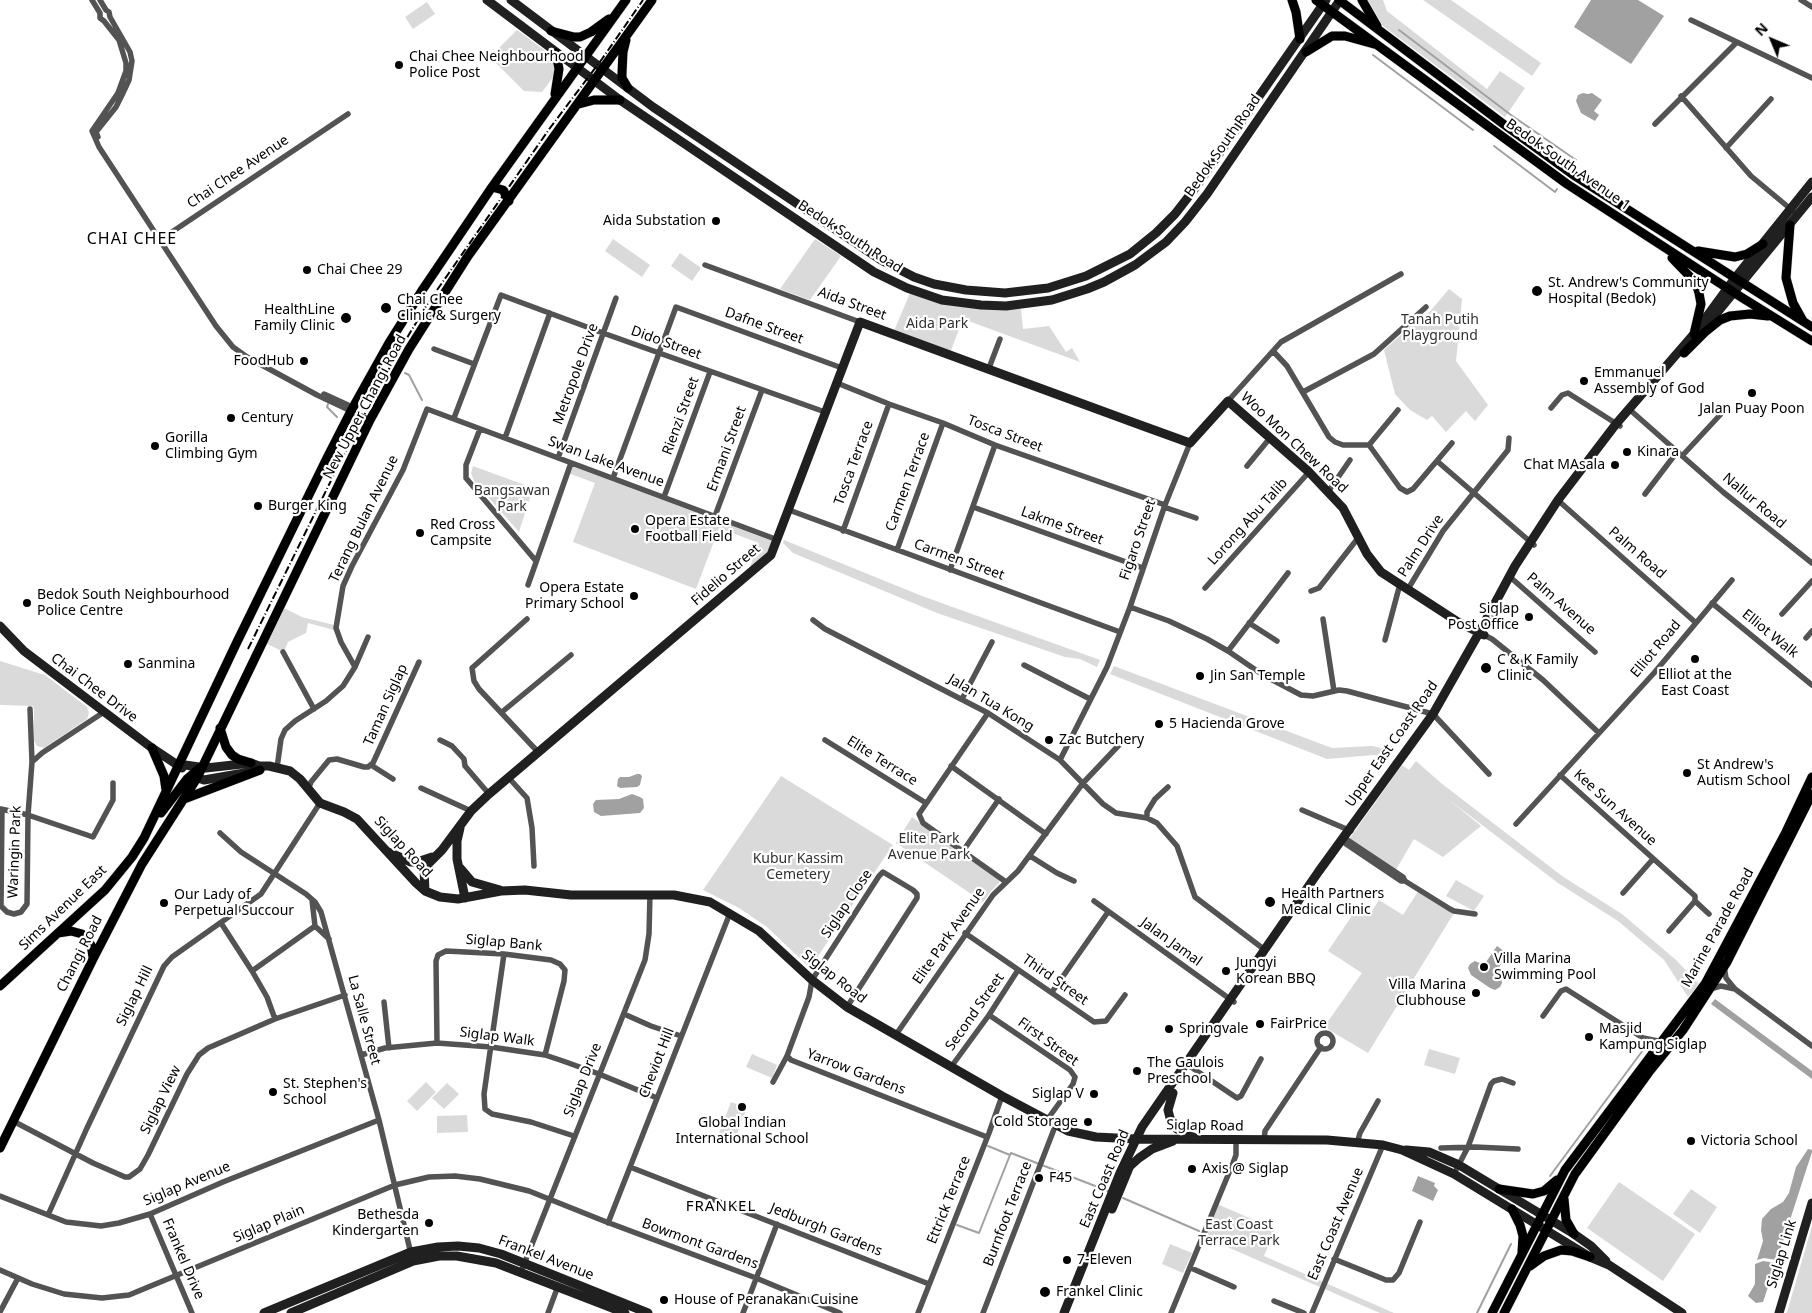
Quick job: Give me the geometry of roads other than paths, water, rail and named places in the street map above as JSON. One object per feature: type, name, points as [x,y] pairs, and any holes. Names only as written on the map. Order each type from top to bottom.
[{"type":"main road","name":"Bedok South Road","points":[[487,0],[594,82],[874,272],[917,292],[947,301],[981,305],[1018,305],[1052,300],[1087,290],[1135,265],[1166,242],[1195,210],[1306,52],[1340,0]]},
{"type":"main road","name":"Bedok South Road","points":[[511,0],[602,70],[860,246],[896,268],[918,278],[950,288],[982,293],[1005,293],[1048,288],[1086,276],[1130,254],[1156,233],[1185,202],[1300,38],[1322,1]]},
{"type":"main road","name":"New Upper Changi Road","points":[[178,764],[352,409],[412,306],[492,187],[626,0]]},
{"type":"main road","name":"New Upper Changi Road","points":[[201,768],[371,419],[409,349],[468,256],[652,0]]},
{"type":"main road","points":[[1292,0],[1300,38]]},
{"type":"main road","name":"Bedok South Avenue 1","points":[[1340,0],[1508,128],[1575,176],[1812,327]]},
{"type":"main road","points":[[1362,0],[1380,30]]},
{"type":"main road","name":"Bedok South Avenue 1","points":[[1322,1],[1567,184],[1773,317],[1812,340]]},
{"type":"main road","points":[[551,31],[574,37],[582,36],[591,32],[618,11]]},
{"type":"main road","points":[[627,34],[623,52],[622,78],[628,88]]},
{"type":"main road","points":[[1306,52],[1332,36],[1346,36],[1379,45]]},
{"type":"main road","points":[[554,100],[559,76],[556,53]]},
{"type":"main road","points":[[579,104],[594,100],[620,100]]},
{"type":"main road","name":"Upper East Coast Road","points":[[1533,543],[1558,500],[1630,410],[1664,372],[1731,290],[1790,225],[1812,182]]},
{"type":"main road","points":[[492,187],[503,190],[509,201]]},
{"type":"main road","name":"Upper East Coast Road","points":[[1739,281],[1763,244],[1812,197]]},
{"type":"main road","points":[[1790,225],[1786,278],[1793,303],[1804,322]]},
{"type":"main road","points":[[1646,235],[1680,265],[1696,283],[1701,304],[1694,334]]},
{"type":"main road","points":[[1691,250],[1735,257],[1747,254],[1763,244]]},
{"type":"main road","name":"Upper East Coast Road","points":[[1664,372],[1684,353],[1731,290]]},
{"type":"main road","points":[[1684,353],[1720,320],[1730,316],[1750,314],[1773,317]]},
{"type":"main road","name":"Fidelio Street","points":[[424,891],[424,870],[453,840],[471,812],[489,794],[771,556],[860,322]]},
{"type":"main road","name":"Aida Street","points":[[860,322],[1190,443]]},
{"type":"main road","name":"Woo Mon Chew Road","points":[[1228,402],[1309,472],[1343,508],[1358,538],[1376,567],[1458,622],[1482,634]]},
{"type":"main road","name":"Figaro Street","points":[[1190,443],[1228,402]]},
{"type":"main road","name":"Upper East Coast Road","points":[[1232,1001],[1347,836],[1435,715],[1482,634],[1511,577],[1561,503],[1618,425]]},
{"type":"main road","name":"Chai Chee Drive","points":[[0,626],[24,651],[152,748],[178,764]]},
{"type":"main road","points":[[220,728],[226,747],[232,755],[251,763]]},
{"type":"main road","points":[[152,748],[164,776],[166,793]]},
{"type":"main road","name":"Siglap Road","points":[[178,764],[214,768],[251,763],[293,773],[319,805],[344,812],[357,819],[424,891],[446,898],[465,898],[501,891],[525,890],[571,894],[682,895],[710,902],[759,931],[812,982],[847,1007],[1002,1096],[1068,1130],[1096,1136],[1140,1139],[1326,1140],[1383,1144],[1402,1150],[1454,1174],[1590,1257],[1609,1265],[1682,1313]]},
{"type":"main road","points":[[178,764],[194,777],[213,779],[269,768]]},
{"type":"main road","name":"Sims Avenue East","points":[[0,986],[105,890],[132,857],[150,827],[178,764]]},
{"type":"main road","points":[[150,827],[201,768]]},
{"type":"main road","points":[[184,799],[269,768]]},
{"type":"main road","name":"Changi Road","points":[[0,1148],[142,864],[184,799],[194,777]]},
{"type":"main road","name":"Marine Parade Road","points":[[1492,1313],[1559,1179],[1705,984],[1786,832],[1812,777]]},
{"type":"main road","name":"Marine Parade Road","points":[[1504,1313],[1579,1168],[1649,1072],[1683,1030],[1724,966],[1812,794]]},
{"type":"main road","name":"Fidelio Street","points":[[453,840],[465,898]]},
{"type":"main road","points":[[386,851],[411,862],[417,862],[438,854]]},
{"type":"main road","points":[[459,866],[472,882],[501,891]]},
{"type":"main road","points":[[56,934],[71,931],[82,934],[91,945],[93,959]]},
{"type":"main road","name":"East Coast Road","points":[[1069,1313],[1129,1168],[1140,1139],[1142,1127],[1232,1001]]},
{"type":"main road","name":"East Coast Road","points":[[1064,1313],[1120,1173],[1140,1139],[1173,1092],[1187,1064]]},
{"type":"main road","points":[[1173,1092],[1168,1110],[1170,1118],[1177,1129],[1198,1140]]},
{"type":"main road","points":[[1129,1168],[1152,1149],[1179,1139]]},
{"type":"main road","name":"Siglap Road","points":[[1402,1150],[1429,1152],[1459,1165],[1574,1234],[1591,1246],[1609,1265]]},
{"type":"main road","points":[[1499,1190],[1533,1194],[1544,1191],[1559,1179]]},
{"type":"main road","points":[[1565,1194],[1564,1209],[1566,1220],[1574,1234]]},
{"type":"main road","name":"Siglap Link","points":[[1779,1313],[1812,1203]]},
{"type":"main road","points":[[1512,1209],[1520,1225],[1522,1254]]},
{"type":"main road","name":"Frankel Avenue","points":[[269,1312],[438,1247],[468,1246],[501,1254],[648,1313]]},
{"type":"main road","points":[[1528,1267],[1544,1256],[1561,1250],[1572,1251],[1590,1257]]},
{"type":"main road","name":"Frankel Avenue","points":[[291,1313],[412,1257],[440,1256],[467,1256],[496,1263],[625,1313]]},
{"type":"street","points":[[92,0],[103,11],[109,12],[107,19]]},
{"type":"street","points":[[100,0],[103,11],[100,18],[107,19],[130,52],[131,70],[116,107],[96,132],[102,145],[216,326],[233,348],[247,357],[317,395],[371,419]]},
{"type":"street","points":[[1801,0],[1812,7]]},
{"type":"street","points":[[1691,20],[1812,78]]},
{"type":"street","points":[[1655,124],[1736,43]]},
{"type":"street","points":[[1681,96],[1751,176],[1795,212]]},
{"type":"street","points":[[1726,148],[1771,99]]},
{"type":"street","name":"Chai Chee Avenue","points":[[161,239],[348,114]]},
{"type":"street","name":"Aida Street","points":[[705,265],[860,322]]},
{"type":"street","name":"Woo Mon Chew Road","points":[[1228,402],[1281,342],[1401,274]]},
{"type":"street","name":"Dido Street","points":[[474,364],[500,296],[503,295],[603,334],[825,412]]},
{"type":"street","name":"Metropole Drive","points":[[558,458],[616,298]]},
{"type":"street","name":"Dafne Street","points":[[659,353],[676,307],[842,368]]},
{"type":"street","points":[[1303,392],[1374,354],[1426,307]]},
{"type":"street","points":[[505,438],[550,313]]},
{"type":"street","points":[[989,368],[1000,339]]},
{"type":"street","points":[[434,349],[474,364],[454,418]]},
{"type":"street","points":[[1272,352],[1287,366],[1331,440],[1339,444],[1368,445]]},
{"type":"street","points":[[613,478],[659,353]]},
{"type":"street","name":"Rienzi Street","points":[[664,497],[710,372]]},
{"type":"street","name":"Tosca Street","points":[[837,383],[995,445],[1196,518]]},
{"type":"street","name":"Ermani Street","points":[[715,516],[762,390]]},
{"type":"street","points":[[1551,408],[1562,395],[1568,393],[1618,425]]},
{"type":"street","name":"Tosca Terrace","points":[[843,531],[889,404]]},
{"type":"street","name":"Swan Lake Avenue","points":[[426,410],[454,418],[778,540]]},
{"type":"street","name":"Terang Bulan Avenue","points":[[355,667],[341,642],[336,628],[343,586],[404,470],[426,410]]},
{"type":"street","points":[[1368,445],[1398,410]]},
{"type":"street","name":"Nallur Road","points":[[1630,410],[1762,525],[1812,564]]},
{"type":"street","points":[[1644,494],[1679,454],[1720,414]]},
{"type":"street","name":"Carmen Terrace","points":[[897,550],[943,423]]},
{"type":"street","points":[[480,429],[466,465],[466,478],[536,561]]},
{"type":"street","points":[[1247,466],[1270,438]]},
{"type":"street","name":"Palm Drive","points":[[1408,589],[1443,531],[1508,450],[1509,438]]},
{"type":"street","name":"Figaro Street","points":[[1060,760],[1107,667],[1130,607],[1164,506],[1190,443]]},
{"type":"street","points":[[1368,445],[1400,488],[1407,492],[1413,489],[1452,443]]},
{"type":"street","points":[[950,570],[995,445]]},
{"type":"street","points":[[1328,492],[1350,460]]},
{"type":"street","points":[[1437,461],[1533,543]]},
{"type":"street","points":[[528,584],[571,463]]},
{"type":"street","name":"Lorong Abu Talib","points":[[1205,588],[1309,472]]},
{"type":"street","name":"Palm Road","points":[[1561,503],[1696,622]]},
{"type":"street","name":"Lakme Street","points":[[973,507],[1143,568]]},
{"type":"street","name":"Carmen Street","points":[[789,510],[1120,632]]},
{"type":"street","points":[[1311,591],[1319,588],[1358,538]]},
{"type":"street","points":[[1228,651],[1288,573]]},
{"type":"street","name":"Palm Avenue","points":[[1511,577],[1595,652]]},
{"type":"street","name":"Elliot Road","points":[[1516,824],[1654,674],[1732,580]]},
{"type":"street","points":[[1782,614],[1812,581]]},
{"type":"street","points":[[1385,640],[1400,584]]},
{"type":"street","name":"Elliot Walk","points":[[1712,603],[1812,685]]},
{"type":"street","points":[[1130,607],[1169,621],[1228,651],[1263,675],[1301,695],[1313,696],[1334,691],[1347,691],[1435,715]]},
{"type":"street","points":[[527,619],[472,668],[476,686],[538,752]]},
{"type":"street","points":[[1323,619],[1334,691]]},
{"type":"street","name":"Jalan Tua Kong","points":[[813,620],[814,623],[825,629],[988,713],[1060,760],[1103,804],[1116,813],[1147,818],[1157,823],[1175,842],[1197,899],[1266,951]]},
{"type":"street","points":[[1249,623],[1277,640]]},
{"type":"street","points":[[1806,638],[1812,631]]},
{"type":"street","points":[[1482,634],[1492,639],[1543,680],[1599,733]]},
{"type":"street","points":[[269,768],[282,734],[289,726],[337,691],[355,667],[368,637]]},
{"type":"street","points":[[962,699],[992,642]]},
{"type":"street","points":[[283,652],[314,709]]},
{"type":"street","points":[[502,712],[571,655]]},
{"type":"street","name":"Taman Siglap","points":[[308,790],[311,782],[329,760],[335,759],[364,766],[371,765],[377,756],[419,662]]},
{"type":"street","points":[[1024,666],[1090,699]]},
{"type":"street","name":"Waringin Park","points":[[1,809],[1,906],[7,912],[14,914],[22,912],[27,904],[28,815],[32,762],[30,708]]},
{"type":"street","points":[[32,762],[42,753],[104,712]]},
{"type":"street","name":"Elite Terrace","points":[[988,713],[919,814],[923,823],[1006,882]]},
{"type":"street","name":"Upper East Coast Road","points":[[1435,715],[1489,774]]},
{"type":"street","points":[[440,740],[452,746],[464,759],[465,766],[489,794]]},
{"type":"street","name":"Elite Terrace","points":[[825,740],[926,803]]},
{"type":"street","name":"Elite Park Avenue","points":[[895,1036],[993,895],[1018,872],[1083,783],[1119,745]]},
{"type":"street","points":[[371,765],[393,779]]},
{"type":"street","points":[[951,766],[1046,834]]},
{"type":"street","name":"Kee Sun Avenue","points":[[1560,775],[1695,896],[1695,900],[1709,914]]},
{"type":"street","points":[[508,777],[527,798],[532,828],[534,866]]},
{"type":"street","points":[[1,809],[28,815],[93,837],[112,800],[113,783]]},
{"type":"street","points":[[1147,818],[1147,812],[1155,799],[1168,787]]},
{"type":"street","points":[[421,788],[471,812]]},
{"type":"street","points":[[963,851],[999,799]]},
{"type":"street","name":"Siglap Hill","points":[[48,1215],[164,966],[172,957],[261,894],[319,805]]},
{"type":"street","points":[[1302,810],[1347,836],[1403,877],[1405,881],[1454,912],[1475,914]]},
{"type":"street","name":"La Salle Street","points":[[220,833],[241,852],[275,872],[311,898],[321,912],[379,1120],[412,1257]]},
{"type":"street","points":[[1030,856],[1057,873],[1074,880]]},
{"type":"street","name":"Kee Sun Avenue","points":[[1624,893],[1653,859]]},
{"type":"street","name":"Siglap Close","points":[[812,982],[882,872],[913,890],[917,894],[916,901],[847,1007]]},
{"type":"street","name":"Siglap Drive","points":[[521,1272],[646,954],[649,934],[650,894],[648,894]]},
{"type":"street","points":[[311,898],[315,926],[329,939]]},
{"type":"street","points":[[1669,932],[1695,900]]},
{"type":"street","name":"Jalan Jamal","points":[[1094,901],[1232,1001]]},
{"type":"street","points":[[1052,992],[1108,912]]},
{"type":"street","name":"Cheviot Hill","points":[[608,1223],[730,913]]},
{"type":"street","points":[[221,923],[252,971],[275,1019]]},
{"type":"street","points":[[252,971],[315,926]]},
{"type":"street","name":"Third Street","points":[[965,933],[1094,1022],[1106,1021],[1126,995]]},
{"type":"street","name":"Siglap Bank","points":[[437,1043],[436,961],[438,955],[446,951],[504,954],[551,960],[560,964],[565,970],[564,981],[545,1056]]},
{"type":"street","points":[[504,954],[484,1094],[485,1109],[492,1114],[531,1122],[574,1136]]},
{"type":"street","points":[[1724,966],[1726,978],[1735,990],[1812,1046]]},
{"type":"street","name":"Second Street","points":[[951,1067],[989,1015],[1018,970]]},
{"type":"street","name":"Yarrow Gardens","points":[[812,982],[786,1056],[791,1060],[987,1137]]},
{"type":"street","points":[[1709,989],[1721,986],[1735,990]]},
{"type":"street","points":[[1543,1016],[1561,991],[1568,990],[1643,1038],[1663,1042]]},
{"type":"street","name":"Siglap View","points":[[13,1121],[75,1154],[125,1177],[129,1177],[137,1173],[148,1155],[199,1055],[208,1048],[275,1019],[345,995]]},
{"type":"street","points":[[384,1002],[390,1048]]},
{"type":"street","points":[[624,1014],[650,1026],[681,1036]]},
{"type":"street","name":"First Street","points":[[989,1015],[1070,1070],[1075,1077],[1073,1084],[1047,1120]]},
{"type":"street","points":[[1643,1038],[1650,1048],[1652,1056]]},
{"type":"street","name":"Siglap Walk","points":[[361,1055],[390,1048],[437,1043],[491,1047],[545,1056],[599,1074],[657,1098]]},
{"type":"street","points":[[1264,1140],[1265,1131],[1321,1047]]},
{"type":"street","points":[[773,1082],[786,1056]]},
{"type":"street","points":[[1187,1064],[1237,1098],[1240,1096],[1261,1059]]},
{"type":"street","points":[[1454,1174],[1468,1147],[1491,1084],[1502,1079],[1512,1083]]},
{"type":"street","name":"Ettrick Terrace","points":[[920,1312],[929,1284],[1002,1096]]},
{"type":"street","points":[[1357,1143],[1378,1102]]},
{"type":"street","name":"Siglap Avenue","points":[[0,1196],[66,1222],[101,1226],[119,1223],[150,1214],[379,1120]]},
{"type":"street","name":"Burnfoot Terrace","points":[[983,1313],[1056,1124]]},
{"type":"street","points":[[1171,1313],[1233,1163],[1236,1155],[1236,1140]]},
{"type":"street","name":"East Coast Avenue","points":[[1312,1313],[1383,1144]]},
{"type":"street","points":[[1441,1148],[1518,1149]]},
{"type":"street","name":"Jedburgh Gardens","points":[[630,1167],[929,1284]]},
{"type":"street","name":"Siglap Plain","points":[[0,1270],[32,1284],[64,1294],[112,1298],[140,1292],[394,1186],[429,1176],[467,1177],[518,1188],[550,1200]]},
{"type":"street","name":"Bowmont Gardens","points":[[550,1200],[756,1278],[840,1313]]},
{"type":"street","name":"Frankel Drive","points":[[150,1214],[192,1313]]},
{"type":"street","points":[[1334,1259],[1386,1280],[1393,1280],[1399,1273],[1420,1222]]},
{"type":"street","points":[[743,1313],[777,1224]]},
{"type":"street","points":[[1191,1268],[1234,1286]]},
{"type":"street","points":[[0,1312],[18,1278]]},
{"type":"street","points":[[548,1313],[558,1286]]},
{"type":"street","points":[[1274,1301],[1304,1313]]},
{"type":"waterway","points":[[1399,30],[1511,115],[1576,160]]},
{"type":"waterway","points":[[1373,55],[1473,130]]},
{"type":"waterway","points":[[1494,146],[1555,192],[1557,189]]},
{"type":"waterway","points":[[405,373],[409,375],[422,400]]},
{"type":"waterway","points":[[328,404],[327,407],[337,417]]},
{"type":"waterway","points":[[1550,1176],[1646,1046]]},
{"type":"waterway","points":[[988,1146],[1065,1174]]},
{"type":"waterway","points":[[957,1225],[979,1233],[1010,1155]]},
{"type":"waterway","points":[[1072,1177],[1108,1191]]},
{"type":"waterway","points":[[1123,1198],[1199,1231]]},
{"type":"waterway","points":[[1477,1313],[1511,1244]]},
{"type":"railway","points":[[248,649],[354,434],[396,356],[428,303],[550,128],[602,59],[643,0]]},
{"type":"place","name":"Chai Chee Neighbourhood Police Post","points":[[399,65]]},
{"type":"place","name":"Aida Substation","points":[[716,221]]},
{"type":"place","name":"Chai Chee 29","points":[[307,270]]},
{"type":"place","name":"St. Andrew's Community Hospital (Bedok)","points":[[1537,291]]},
{"type":"place","name":"Chai Chee Clinic & Surgery","points":[[386,308]]},
{"type":"place","name":"HealthLine Family Clinic","points":[[346,318]]},
{"type":"place","name":"FoodHub","points":[[304,361]]},
{"type":"place","name":"Emmanuel Assembly of God","points":[[1584,381]]},
{"type":"place","name":"Jalan Puay Poon","points":[[1752,393]]},
{"type":"place","name":"Century","points":[[231,418]]},
{"type":"place","name":"Gorilla Climbing Gym","points":[[155,446]]},
{"type":"place","name":"Kinara","points":[[1627,452]]},
{"type":"place","name":"Chat MAsala","points":[[1615,465]]},
{"type":"place","name":"Burger King","points":[[258,506]]},
{"type":"place","name":"Opera Estate Football Field","points":[[635,529]]},
{"type":"place","name":"Red Cross Campsite","points":[[420,533]]},
{"type":"place","name":"Opera Estate Primary School","points":[[634,596]]},
{"type":"place","name":"Bedok South Neighbourhood Police Centre","points":[[27,603]]},
{"type":"place","name":"Siglap Post Office","points":[[1529,617]]},
{"type":"place","name":"Elliot at the East Coast","points":[[1695,659]]},
{"type":"place","name":"Sanmina","points":[[128,664]]},
{"type":"place","name":"C & K Family Clinic","points":[[1486,668]]},
{"type":"place","name":"Jin San Temple","points":[[1200,676]]},
{"type":"place","name":"5 Hacienda Grove","points":[[1159,724]]},
{"type":"place","name":"Zac Butchery","points":[[1049,740]]},
{"type":"place","name":"St Andrew's Autism School","points":[[1687,773]]},
{"type":"place","name":"Health Partners Medical Clinic","points":[[1270,902]]},
{"type":"place","name":"Our Lady of Perpetual Succour","points":[[164,903]]},
{"type":"place","name":"Villa Marina Swimming Pool","points":[[1484,967]]},
{"type":"place","name":"Jungyi Korean BBQ","points":[[1226,971]]},
{"type":"place","name":"Villa Marina Clubhouse","points":[[1476,993]]},
{"type":"place","name":"FairPrice","points":[[1260,1024]]},
{"type":"place","name":"Springvale","points":[[1169,1029]]},
{"type":"place","name":"Masjid Kampung Siglap","points":[[1589,1037]]},
{"type":"place","name":"The Gaulois Preschool","points":[[1137,1071]]},
{"type":"place","name":"St. Stephen's School","points":[[273,1092]]},
{"type":"place","name":"Siglap V","points":[[1094,1094]]},
{"type":"place","name":"Global Indian International School","points":[[742,1107]]},
{"type":"place","name":"Cold Storage","points":[[1088,1122]]},
{"type":"place","name":"Victoria School","points":[[1691,1141]]},
{"type":"place","name":"Axis @ Siglap","points":[[1192,1169]]},
{"type":"place","name":"F45","points":[[1039,1178]]},
{"type":"place","name":"Bethesda Kindergarten","points":[[429,1223]]},
{"type":"place","name":"7-Eleven","points":[[1067,1260]]},
{"type":"place","name":"Frankel Clinic","points":[[1045,1292]]},
{"type":"place","name":"House of Peranakan Cuisine","points":[[664,1300]]},
{"type":"district","name":"CHAI CHEE","points":[[132,239]]},
{"type":"district","name":"FRANKEL","points":[[721,1207]]},
{"type":"park label","name":"Aida Park","points":[[937,324]]},
{"type":"park label","name":"Tanah Putih Playground","points":[[1440,328]]},
{"type":"park label","name":"Bangsawan Park","points":[[512,500]]},
{"type":"park label","name":"Elite Park Avenue Park","points":[[929,848]]},
{"type":"park label","name":"Kubur Kassim Cemetery","points":[[798,868]]},
{"type":"park label","name":"East Coast Terrace Park","points":[[1239,1234]]}]
